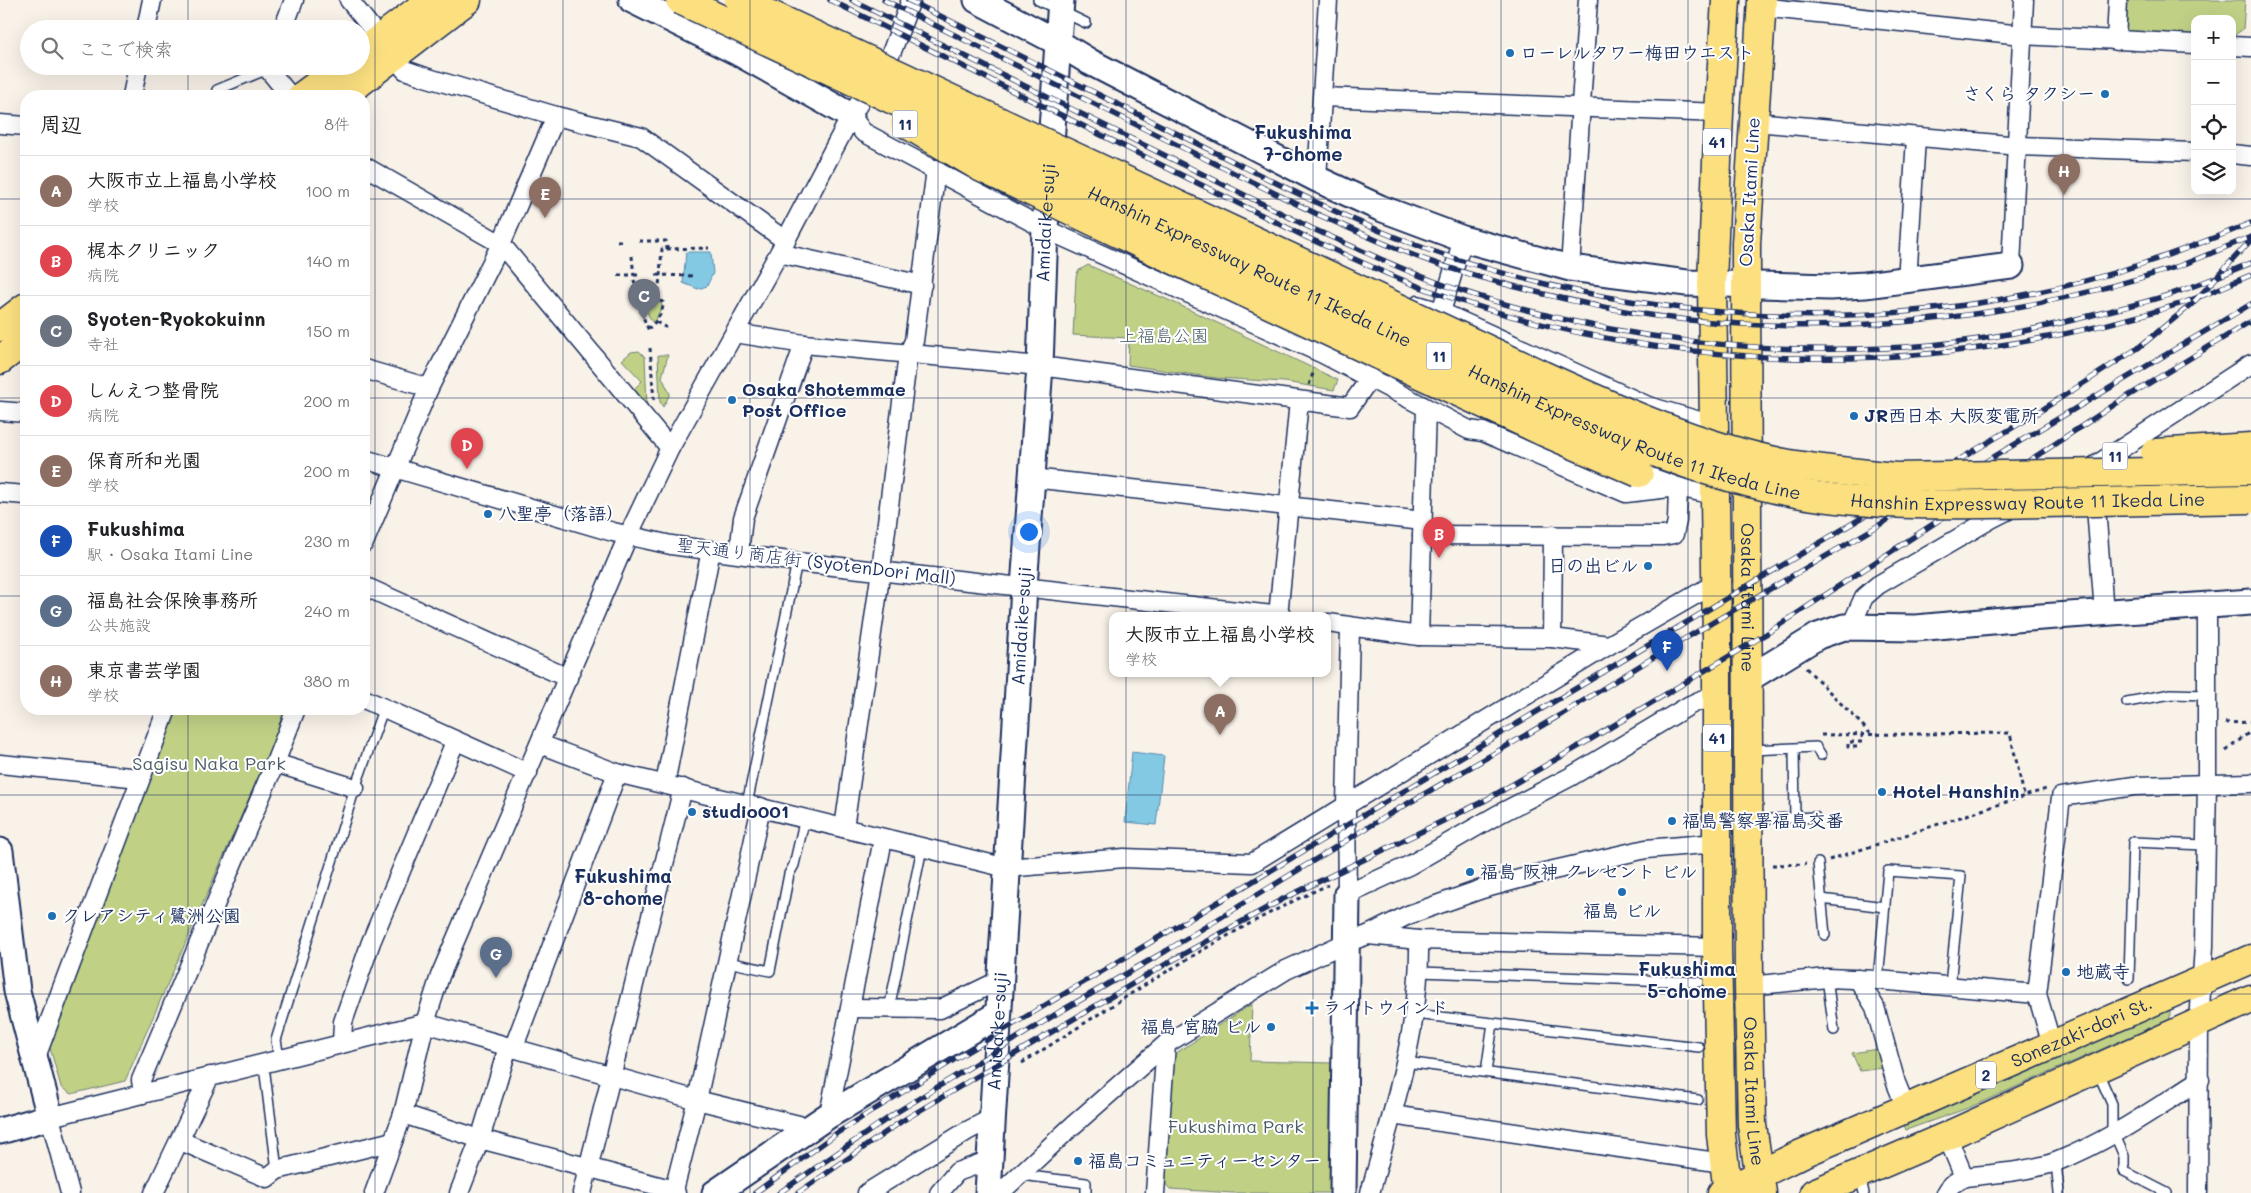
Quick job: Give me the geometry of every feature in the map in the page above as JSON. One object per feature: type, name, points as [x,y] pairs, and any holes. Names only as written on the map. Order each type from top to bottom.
[{"type":"main road","points":[[370,59],[378,49],[431,0]]},
{"type":"main road","points":[[378,49],[467,0]]},
{"type":"main road","name":"Hanshin Expressway Route 11 Ikeda Line","points":[[680,0],[1585,424],[1658,454],[1720,475],[1778,489],[1835,498],[1892,503],[1974,504],[2251,499]]},
{"type":"main road","name":"Hanshin Expressway Route 11 Ikeda Line","points":[[739,0],[1520,365],[1666,429],[1728,449],[1783,462],[1839,472],[1898,477],[2153,470],[2251,470]]},
{"type":"main road","name":"Osaka Itami Line","points":[[1726,0],[1718,113],[1712,283],[1717,693],[1717,947],[1721,1136],[1726,1192]]},
{"type":"main road","name":"Osaka Itami Line","points":[[1760,1184],[1752,1125],[1749,986],[1746,243],[1761,4]]},
{"type":"main road","name":"11","points":[[781,47],[821,75],[980,167],[1544,432],[1639,473]]},
{"type":"main road","points":[[310,90],[331,75]]},
{"type":"main road","points":[[347,90],[358,75]]},
{"type":"main road","points":[[0,327],[20,312]]},
{"type":"main road","points":[[0,360],[20,345]]},
{"type":"main road","name":"11","points":[[1980,476],[2116,456],[2251,447]]},
{"type":"main road","name":"Sonezaki-dori St.","points":[[1726,1192],[1760,1184],[1907,1110],[2251,959]]},
{"type":"main road","name":"2","points":[[1814,1193],[1862,1183],[1947,1136],[2251,999]]},
{"type":"street","points":[[148,20],[152,0]]},
{"type":"street","points":[[287,20],[294,0]]},
{"type":"street","points":[[349,0],[361,20]]},
{"type":"street","points":[[632,0],[739,53],[851,116],[863,132],[1046,228],[1319,361],[1370,378],[1469,430],[1483,432],[1626,493],[1678,487]]},
{"type":"street","points":[[374,1193],[402,1114],[424,1023],[440,976],[628,536],[670,448],[782,247],[851,116],[892,51],[911,0]]},
{"type":"street","points":[[977,0],[1057,42],[1090,62],[1317,179],[1380,208],[1463,239],[1570,268],[1687,283],[1830,287],[1907,280],[2011,266],[2024,0]]},
{"type":"street","points":[[1317,179],[1328,0]]},
{"type":"street","points":[[1570,268],[1588,0]]},
{"type":"street","points":[[2116,41],[2118,0]]},
{"type":"street","points":[[1761,4],[2022,35],[2191,44]]},
{"type":"street","name":"Amidaike-suji","points":[[988,1193],[1024,587],[1040,366],[1046,228],[1060,6]]},
{"type":"street","points":[[370,35],[378,49],[405,70],[556,116],[642,136],[782,247],[922,285]]},
{"type":"street","points":[[2236,46],[2251,47]]},
{"type":"street","points":[[133,90],[136,75]]},
{"type":"street","points":[[274,75],[286,90]]},
{"type":"street","points":[[1323,97],[1718,113]]},
{"type":"street","points":[[370,528],[429,388],[500,244],[556,116]]},
{"type":"street","points":[[1755,122],[2018,146],[2191,152]]},
{"type":"street","points":[[0,124],[20,126]]},
{"type":"street","points":[[1907,280],[1916,138]]},
{"type":"street","points":[[2236,154],[2251,156]]},
{"type":"street","points":[[370,169],[500,244],[670,448]]},
{"type":"street","points":[[844,828],[881,570],[908,354],[914,341],[922,285],[936,169]]},
{"type":"street","points":[[1441,312],[1463,239]]},
{"type":"street","points":[[1319,361],[1372,290],[1441,312],[1648,406],[1713,425]]},
{"type":"street","points":[[735,333],[804,344],[1040,366],[1350,407],[1370,378]]},
{"type":"street","points":[[739,553],[743,518],[804,344]]},
{"type":"street","points":[[1851,626],[1864,597],[1878,585],[1991,519],[2093,467],[2251,364]]},
{"type":"street","points":[[370,371],[429,388]]},
{"type":"street","points":[[1281,612],[1288,506],[1298,401]]},
{"type":"street","points":[[1419,636],[1426,409]]},
{"type":"street","points":[[0,411],[20,413]]},
{"type":"street","name":"聖天通り商店街 (SyotenDori Mall)","points":[[370,461],[628,536],[797,562],[1243,612]]},
{"type":"street","points":[[2093,467],[2104,613]]},
{"type":"street","points":[[1639,473],[1678,487],[1714,495]]},
{"type":"street","points":[[1032,478],[1288,506],[1422,528],[1553,535],[1663,536],[1674,534],[1677,521],[1678,487]]},
{"type":"street","points":[[0,493],[20,495]]},
{"type":"street","points":[[1552,638],[1553,535]]},
{"type":"street","points":[[665,784],[711,550]]},
{"type":"street","points":[[540,744],[617,773],[1007,868],[1124,858],[1252,863],[1609,645],[1716,583]]},
{"type":"street","points":[[370,589],[568,678]]},
{"type":"street","points":[[1748,679],[1818,636],[1838,628],[1851,626],[1910,628],[2251,602]]},
{"type":"street","points":[[2198,1193],[2199,1023],[2202,981],[2207,783],[2207,606]]},
{"type":"street","points":[[1331,624],[1419,636],[1552,638],[1609,645]]},
{"type":"street","points":[[1343,1193],[1345,943],[1338,889],[1346,806],[1350,627]]},
{"type":"street","points":[[1338,889],[1410,864],[1570,777],[1690,705],[1717,693]]},
{"type":"street","points":[[370,701],[528,773]]},
{"type":"street","points":[[36,1057],[165,715]]},
{"type":"street","points":[[143,1094],[141,1080],[294,715]]},
{"type":"street","points":[[342,1043],[342,1022],[371,942],[456,742]]},
{"type":"street","points":[[275,763],[355,788]]},
{"type":"street","points":[[0,764],[140,778]]},
{"type":"street","points":[[459,1193],[480,1139],[510,1048],[617,773]]},
{"type":"street","points":[[2052,1045],[2037,994],[2061,797],[2134,786],[2251,783]]},
{"type":"street","points":[[582,1193],[683,788]]},
{"type":"street","points":[[402,1114],[480,1139],[675,1192],[728,962],[754,805]]},
{"type":"street","points":[[820,1122],[851,1008],[883,839]]},
{"type":"street","points":[[1000,1193],[1070,1128],[1166,1044],[1286,970],[1345,943],[1368,935],[1408,915],[1482,889],[1536,874],[1646,849],[1718,843]]},
{"type":"street","points":[[0,851],[17,991],[36,1057],[70,1193]]},
{"type":"street","points":[[1368,935],[1418,940],[1717,947]]},
{"type":"street","points":[[1370,1193],[1392,1115],[1415,1014],[1420,972],[1418,940]]},
{"type":"street","points":[[1749,986],[1827,978],[1950,985],[2037,994]]},
{"type":"street","points":[[1858,979],[1876,1007],[1896,1084],[1907,1110]]},
{"type":"street","points":[[851,1008],[940,1009],[1000,980]]},
{"type":"street","points":[[715,1193],[820,1122],[998,1014]]},
{"type":"street","points":[[0,1131],[279,1058],[424,1023],[697,1100],[820,1122]]},
{"type":"street","points":[[1155,1193],[1166,1044]]},
{"type":"street","points":[[154,1193],[210,1076]]},
{"type":"street","points":[[1947,1136],[1953,1187],[1996,1174],[2056,1162],[2115,1134],[2200,1080]]},
{"type":"street","points":[[1392,1115],[1723,1163]]},
{"type":"street","points":[[867,1193],[958,1136],[992,1118]]},
{"type":"street","points":[[181,1140],[266,1178],[277,1170],[393,1141]]},
{"type":"street","points":[[938,1193],[957,1172],[990,1160]]},
{"type":"lane","points":[[1038,0],[1060,6],[1086,23]]},
{"type":"lane","points":[[216,90],[252,75]]},
{"type":"lane","points":[[754,805],[797,562]]},
{"type":"lane","points":[[2127,702],[2171,694],[2207,695]]},
{"type":"lane","points":[[279,1058],[276,1040],[355,788],[384,707]]},
{"type":"lane","points":[[1748,750],[1816,747],[1821,755]]},
{"type":"lane","points":[[1794,749],[1795,818]]},
{"type":"lane","points":[[1749,820],[1815,817]]},
{"type":"lane","points":[[728,962],[770,971],[790,874],[794,865],[805,818]]},
{"type":"lane","points":[[2129,979],[2133,842],[2204,845]]},
{"type":"lane","points":[[889,1009],[922,848]]},
{"type":"lane","points":[[1818,863],[1825,935]]},
{"type":"lane","points":[[1878,980],[1888,871],[1961,876],[1950,985]]},
{"type":"lane","points":[[1821,900],[1885,907]]},
{"type":"lane","points":[[1420,972],[1699,982]]},
{"type":"lane","points":[[1827,978],[1834,1030]]},
{"type":"lane","points":[[1415,1014],[1699,1047]]},
{"type":"lane","points":[[1486,1072],[1493,1023]]},
{"type":"lane","points":[[1405,1062],[1698,1100]]},
{"type":"lane","points":[[2097,1068],[2112,1104],[2112,1128],[2124,1156],[2124,1171],[2167,1193]]},
{"type":"lane","points":[[265,1074],[277,1170]]},
{"type":"lane","points":[[2056,1162],[2059,1193]]},
{"type":"lane","points":[[1020,1175],[1086,1183],[1086,1193]]},
{"type":"path","points":[[617,241],[625,241]]},
{"type":"path","points":[[639,241],[666,241],[667,248]]},
{"type":"path","points":[[658,300],[658,274],[662,248],[709,248]]},
{"type":"path","points":[[632,256],[632,274],[636,297],[649,329],[656,322],[664,306],[663,302],[636,297]]},
{"type":"path","points":[[618,274],[638,274]]},
{"type":"path","points":[[658,274],[694,276]]},
{"type":"path","points":[[656,322],[665,327],[667,323]]},
{"type":"path","points":[[650,348],[654,406]]},
{"type":"path","points":[[1308,386],[1319,361]]},
{"type":"path","points":[[1806,668],[1870,733]]},
{"type":"path","points":[[2207,723],[2251,722]]},
{"type":"path","points":[[2207,765],[2251,731]]},
{"type":"path","points":[[1857,747],[1848,747],[1848,742],[1862,742],[1862,733]]},
{"type":"path","points":[[1880,733],[2010,733],[2024,795]]},
{"type":"path","points":[[1946,733],[1946,738]]},
{"type":"path","points":[[1772,865],[1818,863],[2024,795],[2051,788]]},
{"type":"path","points":[[1022,1063],[1194,955],[1283,905],[1338,889]]},
{"type":"green space","points":[[2124,0],[2245,0],[2243,29],[2236,34],[2236,15],[2191,15],[2191,36],[2128,32],[2122,26]]},
{"type":"green space","name":"上福島公園","points":[[1088,265],[1175,303],[1338,380],[1334,390],[1285,382],[1216,378],[1128,365],[1129,338],[1073,335],[1076,277],[1078,271]]},
{"type":"green space","points":[[641,300],[661,303],[662,306],[655,321],[652,322]]},
{"type":"green space","points":[[639,351],[645,357],[647,407],[633,390],[642,381],[622,360],[631,352]]},
{"type":"green space","points":[[658,355],[668,355],[662,377],[670,394],[663,407],[660,402]]},
{"type":"green space","name":"Sagisu Naka Park","points":[[174,715],[285,715],[125,1081],[71,1094],[61,1087],[50,1048]]},
{"type":"green space","name":"Fukushima Park","points":[[1252,1004],[1250,1061],[1332,1063],[1330,1193],[1233,1193],[1170,1189],[1165,1183],[1173,1055]]},
{"type":"green space","points":[[2170,1010],[2170,1019],[1968,1108],[1906,1130],[1904,1125]]},
{"type":"green space","points":[[1878,1049],[1883,1068],[1860,1071],[1852,1053]]},
{"type":"water","points":[[686,252],[711,252],[713,273],[707,286],[698,289],[683,283]]},
{"type":"water","points":[[1132,752],[1164,756],[1156,825],[1125,822]]},
{"type":"railway","points":[[830,0],[1308,238],[1392,276],[1443,295],[1534,322],[1626,342],[1719,354],[1812,358],[1906,355],[1999,345],[2092,328],[2183,303],[2251,275]]},
{"type":"railway","points":[[852,0],[1313,229],[1396,266],[1447,286],[1506,304],[1565,320],[1625,332],[1686,341],[1808,349],[1870,349],[1951,343],[2031,330],[2160,298],[2251,263]]},
{"type":"railway","points":[[884,0],[1319,215],[1385,244],[1436,263],[1482,277],[1540,293],[1629,312],[1689,320],[1813,326],[1875,324],[1937,318],[2059,299],[2119,284],[2179,266],[2251,237]]},
{"type":"railway","points":[[908,0],[1330,209],[1392,236],[1456,259],[1526,279],[1598,295],[1670,307],[1743,314],[1816,316],[1889,313],[1962,305],[2034,293],[2090,280],[2171,254],[2251,223]]},
{"type":"railway","points":[[755,1193],[837,1133],[965,1053],[2034,415],[2138,348],[2192,304],[2251,240]]},
{"type":"railway","points":[[779,1193],[897,1112],[1061,1011],[1166,951],[1388,815],[1562,714],[1657,655],[2251,304]]},
{"type":"railway","points":[[798,1193],[902,1121],[1171,961],[1283,899],[1484,801],[1766,634],[2120,401],[2251,321]]},
{"type":"place","name":"ローレルタワー梅田ウエスト","points":[[1510,53]]},
{"type":"place","name":"さくら タクシー","points":[[2105,94]]},
{"type":"place","name":"東京書芸学園","points":[[2064,195]]},
{"type":"place","name":"保育所和光園","points":[[545,218]]},
{"type":"place","name":"Syoten-Ryokokuinn","points":[[644,320]]},
{"type":"place","name":"Osaka Shotemmae Post Office","points":[[732,400]]},
{"type":"place","name":"JR西日本 大阪変電所","points":[[1854,416]]},
{"type":"place","name":"しんえつ整骨院","points":[[467,469]]},
{"type":"place","name":"八聖亭（落語）","points":[[488,514]]},
{"type":"place","name":"梶本クリニック","points":[[1439,558]]},
{"type":"place","name":"日の出ビル","points":[[1648,566]]},
{"type":"place","name":"Fukushima","points":[[1667,671]]},
{"type":"place","name":"大阪市立上福島小学校","points":[[1220,735]]},
{"type":"place","name":"Hotel Hanshin","points":[[1882,792]]},
{"type":"place","name":"studio001","points":[[692,812]]},
{"type":"place","name":"福島警察署福島交番","points":[[1672,821]]},
{"type":"place","name":"福島 阪神 クレセント ビル","points":[[1470,872]]},
{"type":"place","name":"福島 ビル","points":[[1622,892]]},
{"type":"place","name":"クレアシティ鷺洲公園","points":[[52,916]]},
{"type":"place","name":"地蔵寺","points":[[2066,972]]},
{"type":"place","name":"福島社会保険事務所","points":[[496,978]]},
{"type":"place","name":"ライトウインド","points":[[1312,1008]]},
{"type":"place","name":"福島 宮脇 ビル","points":[[1271,1027]]},
{"type":"place","name":"福島コミュニティーセンター","points":[[1078,1161]]},
{"type":"district","name":"Fukushima 7-chome","points":[[1303,143]]},
{"type":"district","name":"Fukushima 8-chome","points":[[623,887]]},
{"type":"district","name":"Fukushima 5-chome","points":[[1687,980]]}]
